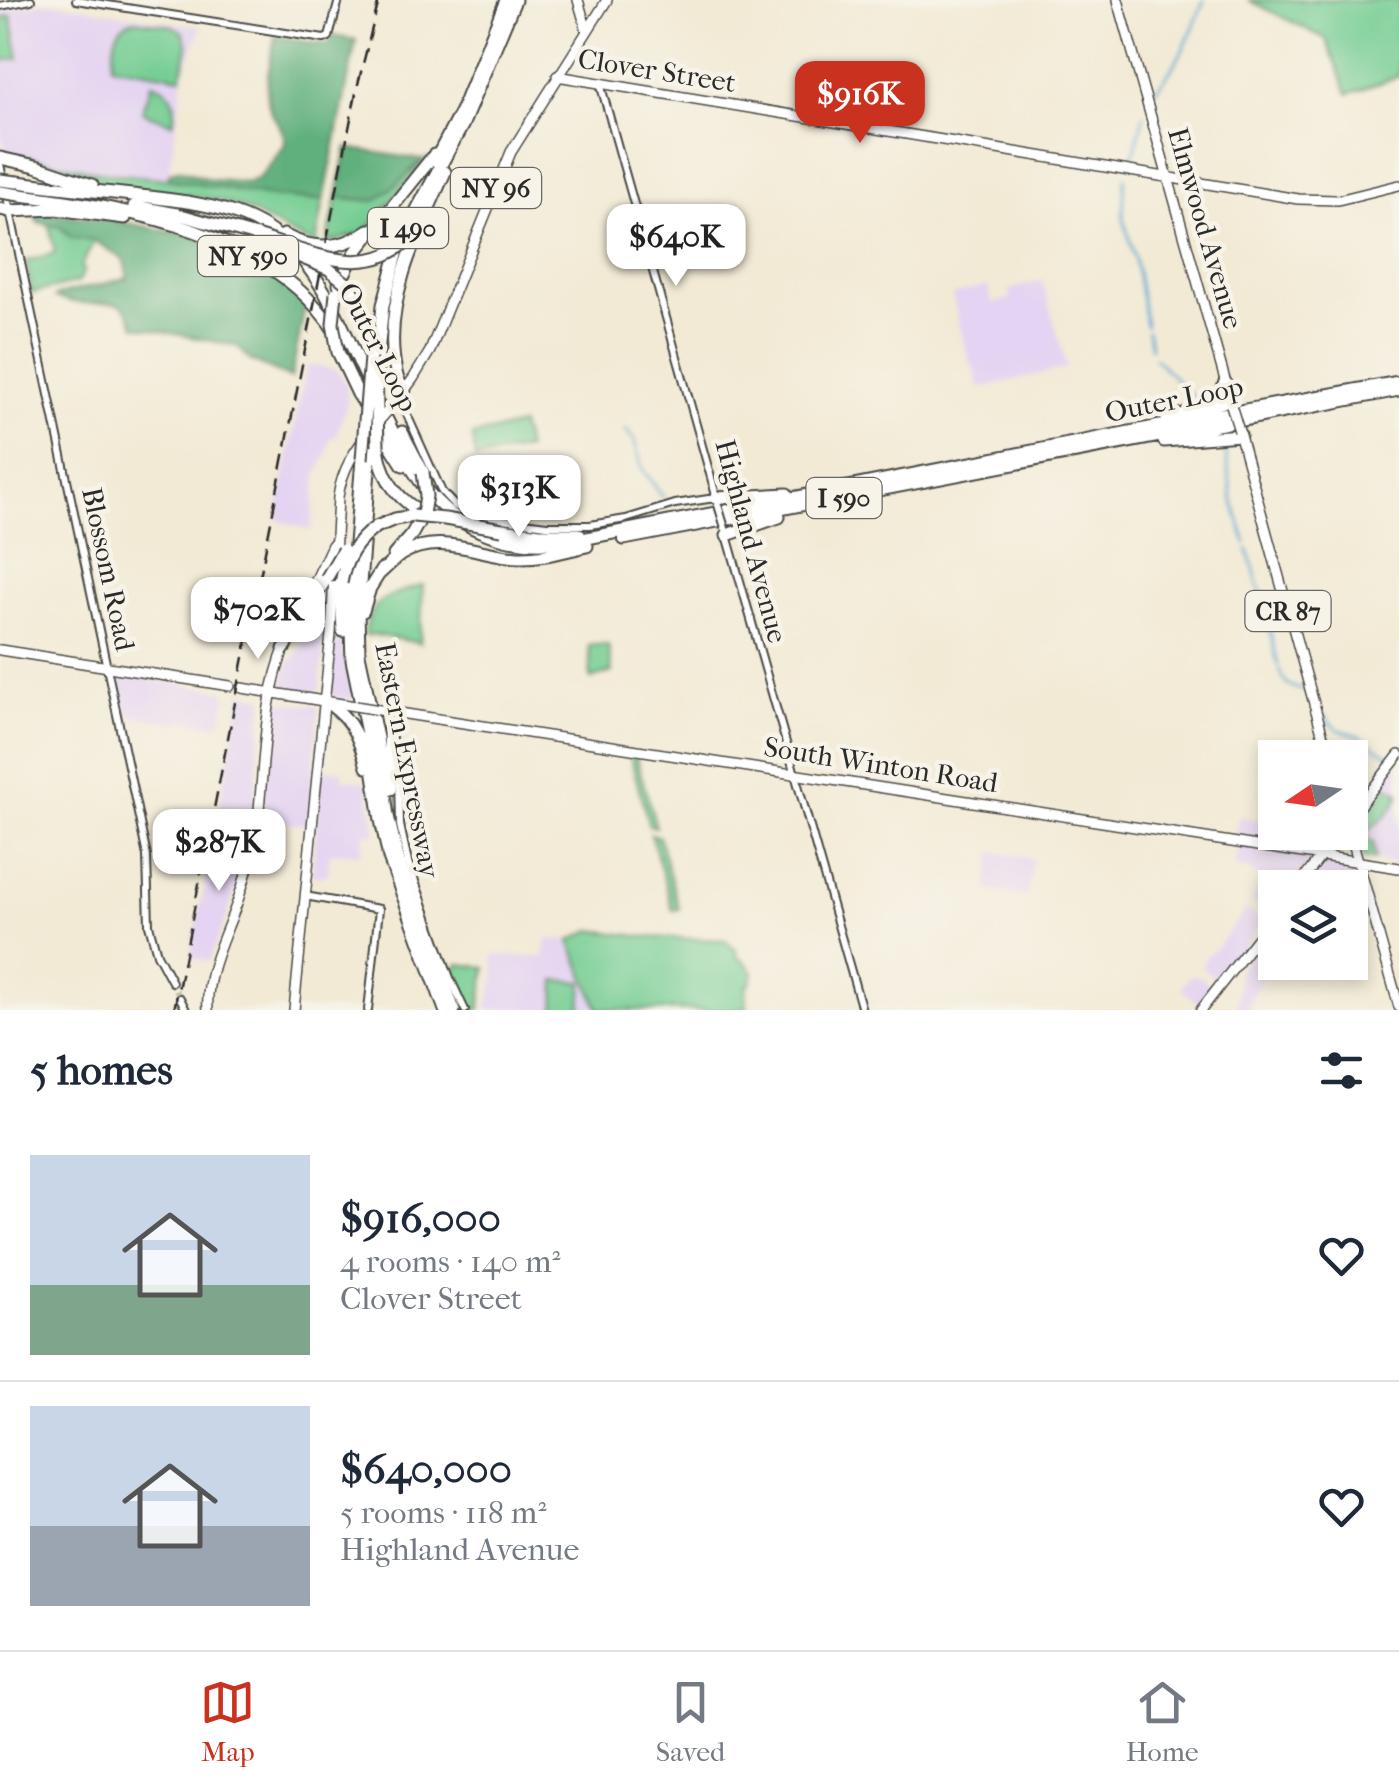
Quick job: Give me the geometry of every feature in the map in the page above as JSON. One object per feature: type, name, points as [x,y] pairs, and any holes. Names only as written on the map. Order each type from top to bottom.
[{"type":"highway","name":"Eastern Expressway","points":[[445,1010],[390,864],[370,748],[355,703],[349,626],[377,298],[392,245],[461,111],[505,0]]},
{"type":"highway","name":"Eastern Expressway","points":[[454,1010],[395,848],[360,660],[358,609],[382,310],[398,250],[455,141],[518,0]]},
{"type":"highway","points":[[398,398],[395,305],[404,273],[476,95]]},
{"type":"highway","points":[[407,471],[358,394],[338,352],[333,322],[336,293],[350,260],[434,154],[461,111]]},
{"type":"highway","points":[[0,161],[48,170],[135,196]]},
{"type":"highway","name":"Outer Loop","points":[[0,180],[65,200],[147,216],[212,238],[266,266],[306,298],[335,332],[423,484],[445,509],[478,531],[510,542],[571,542],[832,496]]},
{"type":"highway","points":[[65,200],[154,209],[352,262],[366,262],[386,256],[412,236],[440,184]]},
{"type":"highway","name":"Outer Loop","points":[[0,192],[19,188],[202,203],[239,214],[268,230],[298,255],[318,282],[407,471],[434,507],[460,528],[506,547],[539,551],[595,544],[1399,382]]},
{"type":"highway","points":[[5,210],[50,208],[138,219],[212,238]]},
{"type":"highway","points":[[239,214],[298,242],[330,247],[357,238],[390,210]]},
{"type":"highway","points":[[261,239],[327,267],[351,287],[364,313],[370,357]]},
{"type":"highway","points":[[341,326],[415,454],[423,472],[426,496],[412,534],[369,590],[360,631],[360,660]]},
{"type":"highway","points":[[1212,405],[1225,382]]},
{"type":"highway","name":"Outer Loop","points":[[1122,439],[1399,390]]},
{"type":"highway","points":[[1122,439],[1212,405],[1231,402]]},
{"type":"highway","points":[[1122,439],[1239,433]]},
{"type":"highway","points":[[374,446],[391,486],[417,513]]},
{"type":"highway","points":[[360,481],[334,583],[355,703],[352,716],[390,864]]},
{"type":"highway","points":[[717,501],[832,496]]},
{"type":"highway","points":[[726,532],[832,496]]},
{"type":"highway","points":[[284,649],[361,540],[392,520],[417,513],[502,529],[566,534],[648,526]]},
{"type":"highway","points":[[378,574],[405,552],[430,545],[529,557],[595,544]]},
{"type":"highway","points":[[327,704],[349,723],[362,750]]},
{"type":"highway","points":[[390,729],[395,848]]},
{"type":"main road","points":[[578,0],[587,31]]},
{"type":"main road","name":"NY 96","points":[[294,1010],[327,704],[337,502],[342,477],[352,455],[417,374],[511,152],[607,0]]},
{"type":"main road","name":"Elmwood Avenue","points":[[1118,0],[1324,740]]},
{"type":"main road","name":"Clover Street","points":[[558,76],[1321,201],[1350,199],[1399,186]]},
{"type":"main road","points":[[208,1010],[213,969],[244,884],[254,841],[271,684],[336,532]]},
{"type":"main road","points":[[271,693],[294,638],[334,583]]},
{"type":"main road","points":[[318,603],[326,602],[332,610]]},
{"type":"main road","points":[[0,650],[230,686]]},
{"type":"main road","name":"South Winton Road","points":[[242,688],[306,703],[355,703],[384,711],[1399,868]]},
{"type":"main road","points":[[384,711],[390,729]]},
{"type":"main road","points":[[1368,795],[1399,755]]},
{"type":"main road","points":[[1310,870],[1326,850]]},
{"type":"main road","points":[[1355,850],[1399,1007]]},
{"type":"main road","points":[[1201,1010],[1258,937]]},
{"type":"street","points":[[0,6],[31,0]]},
{"type":"street","points":[[76,0],[321,39],[328,38],[339,0]]},
{"type":"street","name":"Highland Avenue","points":[[600,83],[862,1010]]},
{"type":"street","name":"Blossom Road","points":[[0,161],[5,210],[147,856],[151,934],[172,982]]},
{"type":"street","points":[[398,398],[444,495],[471,515],[547,525],[590,525],[675,504],[717,501]]},
{"type":"street","points":[[390,729],[399,779],[399,819],[408,862],[450,978],[466,1010]]},
{"type":"street","points":[[305,896],[378,909],[368,1010]]},
{"type":"street","points":[[180,998],[186,1010]]},
{"type":"shaded area","points":[[50,2],[201,27],[184,72],[168,179],[98,172],[6,152],[0,133],[0,11]]},
{"type":"shaded area","points":[[1042,280],[1067,368],[979,388],[952,295],[988,286],[992,303],[1011,299],[1010,290]]},
{"type":"shaded area","points":[[307,365],[337,370],[348,388],[336,438],[331,437],[317,475],[311,531],[278,520],[277,514]]},
{"type":"shaded area","points":[[315,620],[326,624],[319,692],[281,688],[287,665]]},
{"type":"shaded area","points":[[336,631],[340,631],[351,699],[330,693]]},
{"type":"shaded area","points":[[119,677],[224,691],[227,694],[221,722],[182,720],[181,724],[122,714],[122,698],[117,692]]},
{"type":"shaded area","points":[[242,692],[264,698],[249,849],[209,961],[190,957]]},
{"type":"shaded area","points":[[277,701],[319,709],[306,825],[262,816]]},
{"type":"shaded area","points":[[1399,760],[1399,864],[1362,858],[1360,850],[1368,850],[1368,800]]},
{"type":"shaded area","points":[[322,769],[343,771],[343,779],[367,782],[376,833],[364,833],[361,854],[330,852],[328,874],[323,876],[312,875]]},
{"type":"shaded area","points":[[1238,817],[1258,819],[1258,843],[1238,841]]},
{"type":"shaded area","points":[[1241,845],[1311,857],[1313,861],[1306,870],[1258,870],[1258,877],[1248,869],[1235,867]]},
{"type":"shaded area","points":[[993,852],[1033,859],[1027,896],[987,890]]},
{"type":"shaded area","points":[[1323,860],[1355,864],[1357,870],[1315,870]]},
{"type":"shaded area","points":[[1246,909],[1258,918],[1258,929],[1218,980],[1202,968],[1206,956]]},
{"type":"shaded area","points":[[547,939],[570,941],[599,1010],[486,1010],[495,978],[493,955],[544,957]]},
{"type":"shaded area","points":[[1258,945],[1258,980],[1262,980],[1248,1007],[1237,1010],[1238,971]]},
{"type":"shaded area","points":[[1191,975],[1201,977],[1213,987],[1200,1004],[1181,989]]},
{"type":"green space","points":[[1248,0],[1399,0],[1399,76],[1348,94],[1326,39]]},
{"type":"green space","points":[[11,16],[19,58],[0,61],[0,19]]},
{"type":"green space","points":[[135,20],[173,26],[183,32],[188,47],[181,77],[112,65],[118,31]]},
{"type":"green space","points":[[275,36],[329,44],[334,36],[356,40],[324,200],[273,197],[168,179],[170,172],[180,170],[212,180],[247,183],[259,178],[285,145],[267,91]]},
{"type":"green space","points":[[152,83],[172,97],[173,123],[143,110]]},
{"type":"green space","points":[[347,148],[422,160],[375,201],[337,197]]},
{"type":"green space","points":[[4,152],[98,172],[273,197],[324,200],[316,244],[221,201],[109,186],[6,156]]},
{"type":"green space","points":[[428,157],[370,226],[327,244],[337,197],[375,201]]},
{"type":"green space","points":[[35,211],[193,236],[238,255],[277,278],[306,302],[291,378],[251,361],[237,346],[135,326],[121,305],[55,298],[128,278],[124,260],[95,241],[72,238],[61,227],[37,222]]},
{"type":"green space","points":[[49,224],[61,227],[73,238],[94,241],[81,267],[84,269],[79,282],[32,293],[26,261],[55,253]]},
{"type":"green space","points":[[520,425],[527,449],[476,459],[472,436]]},
{"type":"green space","points":[[423,585],[420,643],[365,635],[377,605],[392,595]]},
{"type":"green space","points":[[589,645],[608,645],[612,672],[591,679]]},
{"type":"green space","points":[[629,752],[635,754],[656,827],[649,825]]},
{"type":"green space","points":[[1382,785],[1399,792],[1389,812],[1368,831],[1368,802]]},
{"type":"green space","points":[[651,834],[659,837],[679,909],[673,910]]},
{"type":"green space","points":[[1368,839],[1373,842],[1375,859],[1364,858],[1361,850],[1368,850]]},
{"type":"green space","points":[[591,930],[725,940],[753,972],[746,987],[747,1010],[599,1010],[570,941]]},
{"type":"green space","points":[[459,964],[486,967],[480,1010],[470,1010],[454,970]]},
{"type":"green space","points":[[556,980],[583,982],[581,1010],[555,1010]]},
{"type":"waterway","points":[[1149,96],[1175,64],[1204,0]]},
{"type":"waterway","points":[[1127,166],[1144,115]]},
{"type":"waterway","points":[[1125,177],[1123,216],[1146,326]]},
{"type":"waterway","points":[[1147,331],[1151,348]]},
{"type":"waterway","points":[[1155,358],[1195,400]]},
{"type":"waterway","points":[[626,430],[634,440],[643,470],[663,497]]},
{"type":"waterway","points":[[1222,443],[1246,543]]},
{"type":"waterway","points":[[1248,549],[1278,665]]},
{"type":"waterway","points":[[1279,669],[1289,685],[1306,691]]},
{"type":"waterway","points":[[1322,714],[1337,729],[1359,736],[1390,756]]},
{"type":"tunnel","points":[[172,982],[180,998]]},
{"type":"railway","points":[[174,1010],[357,88],[379,0]]}]
